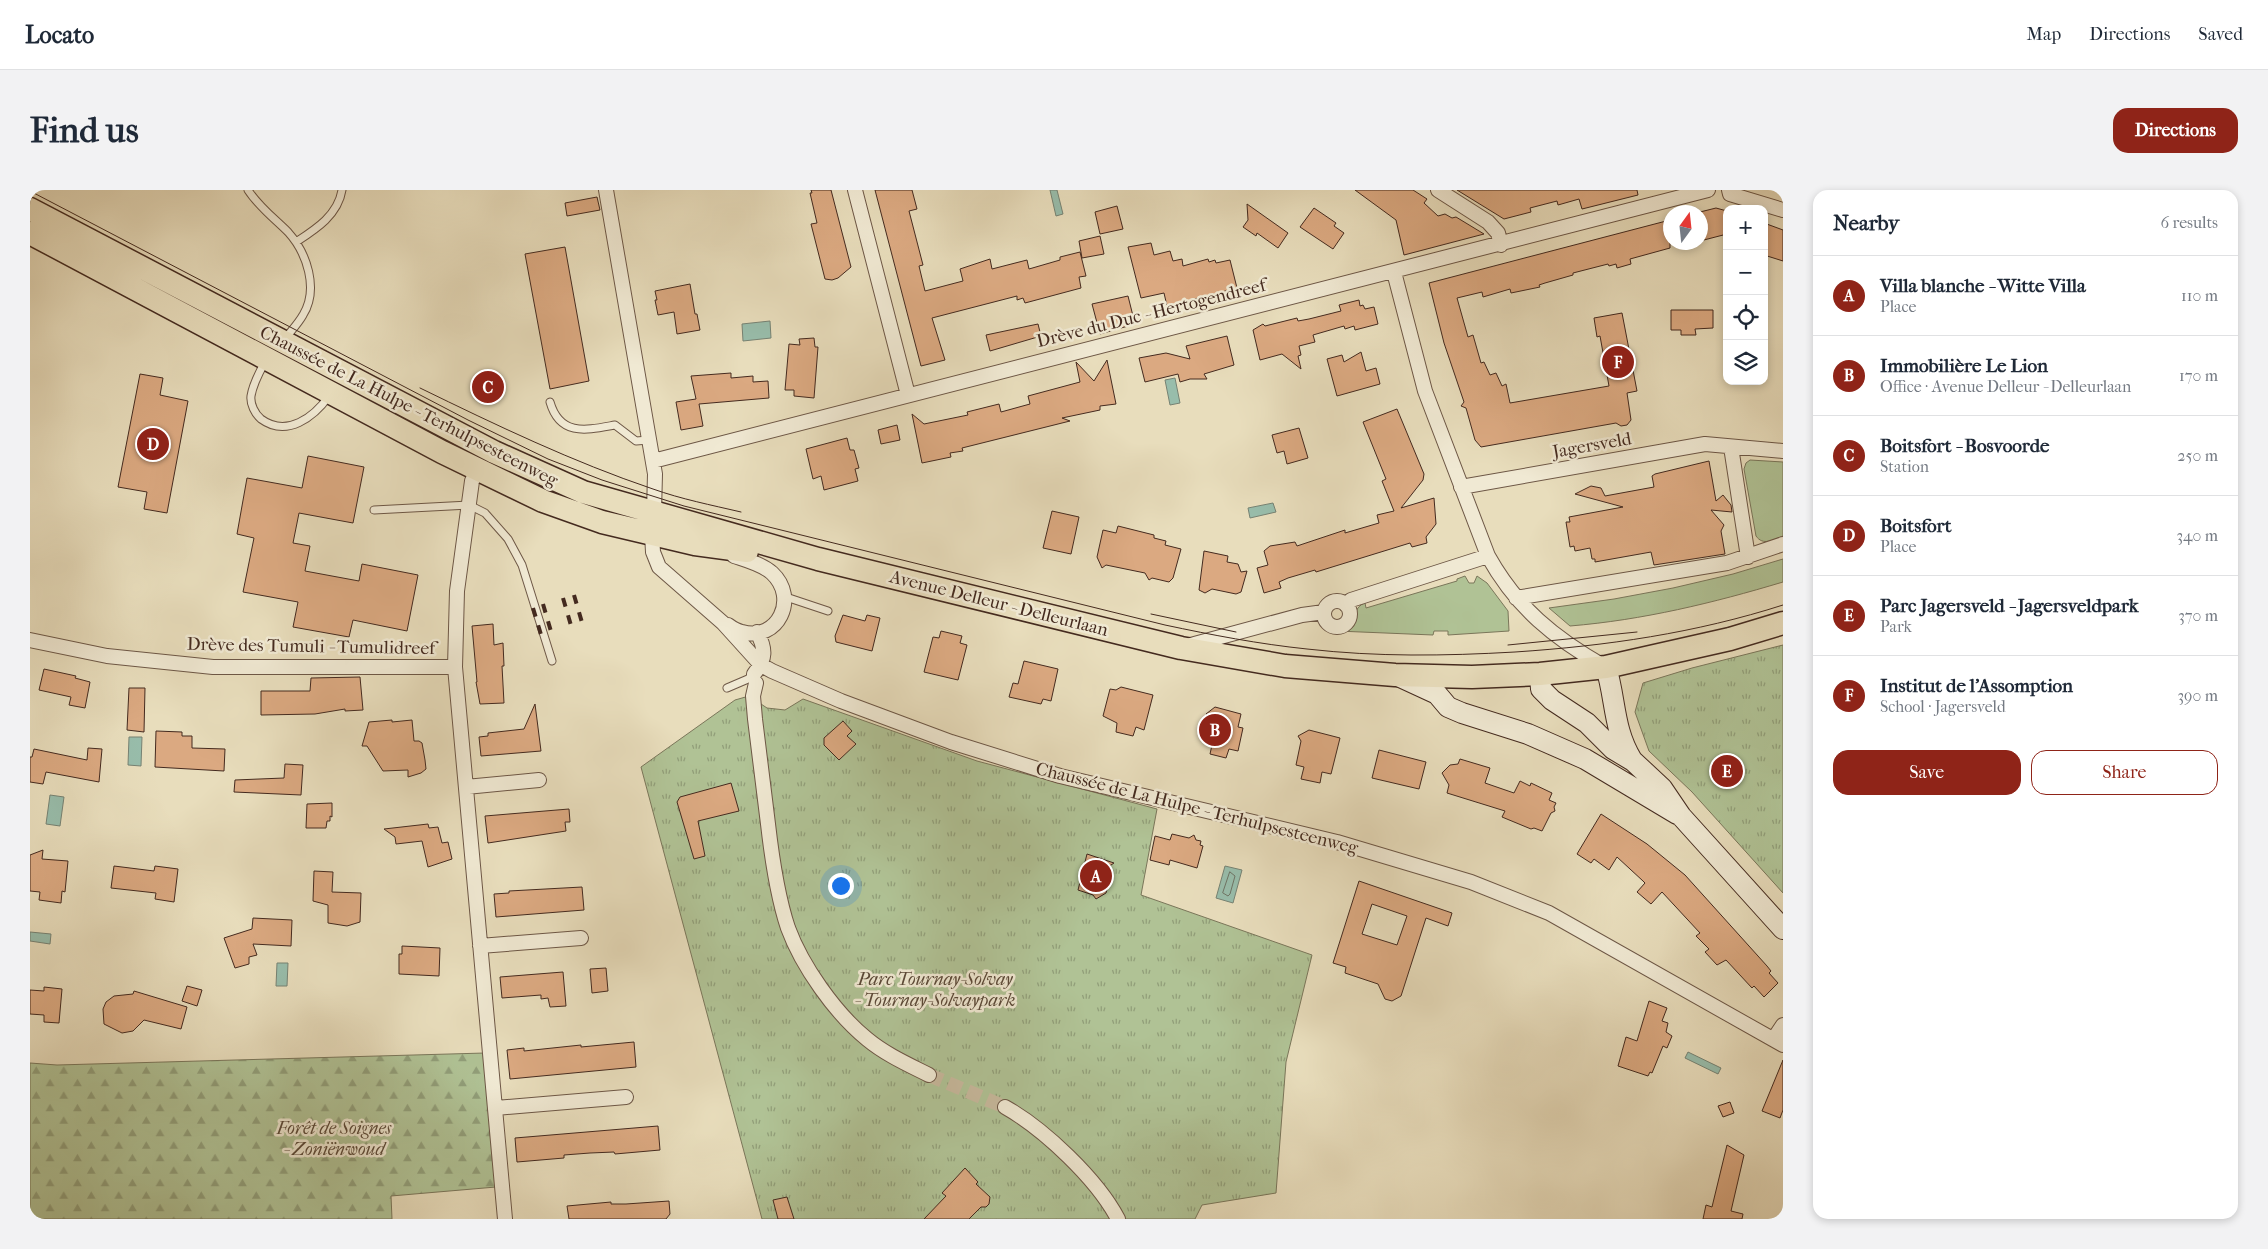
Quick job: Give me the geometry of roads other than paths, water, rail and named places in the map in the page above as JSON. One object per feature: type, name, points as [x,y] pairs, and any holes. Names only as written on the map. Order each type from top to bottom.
[{"type":"main road","name":"Chaussée de La Hulpe - Terhulpsesteenweg","points":[[30,210],[275,350],[331,392],[477,470],[571,512],[602,522],[653,523],[818,559]]},
{"type":"main road","name":"Chaussée de La Hulpe - Terhulpsesteenweg","points":[[30,233],[275,350],[551,479],[602,499],[695,544],[818,559]]},
{"type":"main road","name":"Avenue Delleur - Delleurlaan","points":[[818,559],[1181,648],[1285,666],[1395,675],[1472,677],[1540,674],[1606,667],[1730,639],[1783,624]]},
{"type":"main road","points":[[1606,667],[1612,687],[1614,712],[1622,744],[1633,761]]},
{"type":"main road","points":[[1540,674],[1541,689],[1552,700],[1587,724],[1613,748],[1633,761],[1662,788],[1681,816],[1783,929]]},
{"type":"main road","points":[[1395,675],[1437,694],[1448,707],[1528,734],[1585,759],[1681,816]]},
{"type":"street","points":[[606,190],[656,480],[653,523]]},
{"type":"street","points":[[855,190],[908,395]]},
{"type":"street","points":[[1438,190],[1488,222],[1498,233],[1501,244]]},
{"type":"street","name":"Drève du Duc - Hertogendreef","points":[[653,461],[1708,190]]},
{"type":"street","points":[[1728,190],[1730,194],[1783,210]]},
{"type":"street","points":[[1394,272],[1425,391],[1488,556],[1502,581],[1516,598],[1561,640],[1606,667]]},
{"type":"street","name":"Jagersveld","points":[[1461,487],[1704,444],[1783,451]]},
{"type":"street","points":[[1730,447],[1748,557]]},
{"type":"street","name":"Drève des Tumuli - Tumulidreef","points":[[30,640],[107,656],[213,667],[455,667],[457,591],[472,481],[477,470]]},
{"type":"street","name":"Chaussée de La Hulpe - Terhulpsesteenweg","points":[[653,523],[652,552],[659,567],[724,623],[757,674],[841,701],[942,739],[1060,776],[1337,842],[1471,882],[1548,914],[1781,1044]]},
{"type":"street","points":[[695,544],[764,567],[779,581],[786,597],[784,608],[774,625],[757,632],[743,633],[724,623]]},
{"type":"street","points":[[1516,598],[1690,570],[1748,557],[1783,544]]},
{"type":"street","points":[[1346,605],[1351,600],[1488,556]]},
{"type":"street","points":[[1333,602],[1342,602],[1348,609],[1349,618],[1343,625],[1334,626],[1329,624],[1324,617],[1324,612],[1325,608],[1333,602]]},
{"type":"street","points":[[1181,648],[1218,636],[1302,615],[1324,612]]},
{"type":"street","points":[[757,632],[765,655],[757,674],[752,696],[773,863],[781,902],[794,944],[821,986],[851,1025],[883,1050],[928,1075]]},
{"type":"street","points":[[455,667],[505,1219]]},
{"type":"street","points":[[466,787],[539,780]]},
{"type":"street","points":[[480,946],[581,938]]},
{"type":"street","points":[[1781,1044],[1777,1034],[1783,1025]]},
{"type":"street","points":[[496,1108],[626,1097]]},
{"type":"street","points":[[1005,1107],[1023,1117],[1069,1157],[1099,1191],[1118,1219]]},
{"type":"lane","points":[[248,190],[257,204],[296,242],[309,270],[310,287],[303,316],[259,372],[251,397],[257,416],[266,423],[287,428],[299,423],[318,410],[331,392]]},
{"type":"lane","points":[[296,242],[322,224],[336,209],[342,190]]},
{"type":"lane","points":[[550,402],[558,419],[575,430],[615,425],[636,441],[649,440]]},
{"type":"lane","points":[[374,510],[469,505],[485,513],[508,538],[522,564],[552,660]]},
{"type":"lane","points":[[786,597],[828,611]]},
{"type":"lane","points":[[727,688],[757,674]]},
{"type":"water","points":[[1050,190],[1057,190],[1063,214],[1056,216]]},
{"type":"water","points":[[770,321],[771,338],[743,341],[742,324]]},
{"type":"water","points":[[1175,378],[1180,403],[1170,405],[1165,380]]},
{"type":"water","points":[[1273,503],[1276,512],[1250,518],[1248,508]]},
{"type":"water","points":[[129,737],[142,737],[141,766],[128,765]]},
{"type":"water","points":[[50,795],[64,797],[60,826],[46,824]]},
{"type":"water","points":[[1225,866],[1242,870],[1233,903],[1216,898]]},
{"type":"water","points":[[30,932],[51,934],[50,944],[30,941]]},
{"type":"water","points":[[277,963],[288,963],[287,986],[276,986]]},
{"type":"water","points":[[1688,1052],[1721,1068],[1718,1074],[1685,1058]]},
{"type":"tunnel","points":[[929,1075],[1005,1107]]},
{"type":"tram line","points":[[30,191],[468,420],[548,459],[602,480],[684,506],[1165,625],[1253,642],[1333,652],[1385,655],[1463,654],[1583,646],[1650,637],[1684,631],[1783,605]]},
{"type":"tram line","points":[[420,388],[506,429],[594,467],[664,493],[741,512]]},
{"type":"tram line","points":[[1151,614],[1236,632]]},
{"type":"tram line","points":[[1508,645],[1637,632]]},
{"type":"railway","points":[[574,595],[583,626]]},
{"type":"railway","points":[[563,598],[572,629]]},
{"type":"railway","points":[[543,604],[552,635]]},
{"type":"railway","points":[[533,608],[542,638]]},
{"type":"place","name":"Institut de l'Assomption","points":[[1618,362]]},
{"type":"place","name":"Boitsfort - Bosvoorde","points":[[488,387]]},
{"type":"place","name":"Boitsfort","points":[[153,444]]},
{"type":"place","name":"Immobilière Le Lion","points":[[1215,730]]},
{"type":"place","name":"Parc Jagersveld - Jagersveldpark","points":[[1727,771]]},
{"type":"place","name":"Villa blanche - Witte Villa","points":[[1096,876]]},
{"type":"park label","name":"Parc Tournay-Solvay - Tournay-Solvaypark","points":[[935,990]]},
{"type":"park label","name":"Forêt de Soignes - Zoniënwoud","points":[[334,1138]]}]
